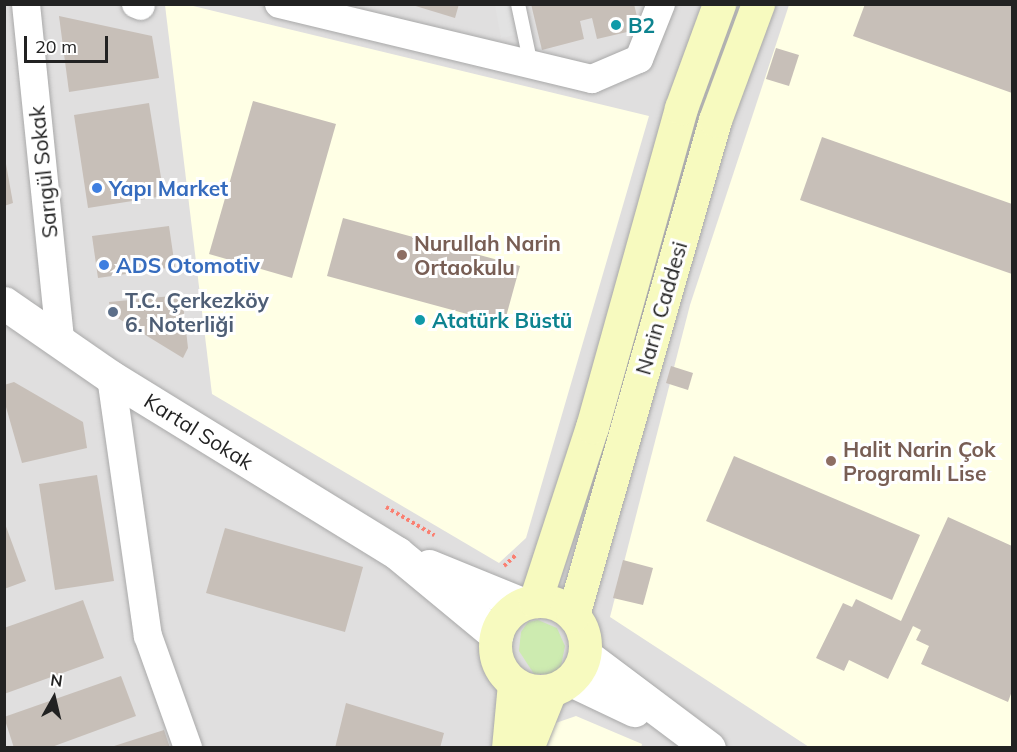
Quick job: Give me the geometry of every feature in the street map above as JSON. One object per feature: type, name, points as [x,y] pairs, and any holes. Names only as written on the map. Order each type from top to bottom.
[{"type":"main road","name":"Narin Caddesi","points":[[528,603],[592,427],[664,131],[719,4]]},
{"type":"main road","name":"Narin Caddesi","points":[[573,615],[715,120],[758,4]]},
{"type":"main road","points":[[527,747],[568,675],[581,627],[573,615],[562,606],[528,603],[501,622],[496,634],[497,662],[514,683],[526,690],[568,675]]},
{"type":"main road","points":[[508,747],[514,683]]},
{"type":"street","name":"Sarıgül Sokak","points":[[26,4],[60,340]]},
{"type":"street","points":[[287,5],[592,79],[639,59],[661,4]]},
{"type":"street","name":"Kartal Sokak","points":[[11,314],[60,340],[111,377],[397,553]]},
{"type":"street","points":[[111,377],[148,636],[188,747]]},
{"type":"street","points":[[397,553],[528,603]]},
{"type":"street","points":[[397,553],[496,634]]},
{"type":"street","points":[[568,675],[705,745]]},
{"type":"lane","points":[[518,4],[531,65]]},
{"type":"path","points":[[375,501],[436,536]]},
{"type":"path","points":[[498,572],[522,549]]},
{"type":"shaded area","points":[[4,5],[1012,5],[1012,747],[5,747]]},
{"type":"shaded area","name":"Nurullah Narin Ortaokulu","points":[[165,5],[189,5],[649,116],[526,538],[499,563],[212,394]]},
{"type":"shaded area","points":[[495,5],[526,5],[531,32],[501,38]]},
{"type":"shaded area","name":"Halit Narin Çok Programlı Lise","points":[[789,5],[1012,5],[1012,747],[809,747],[610,617],[690,305]]},
{"type":"shaded area","points":[[576,716],[642,744],[641,748],[541,748],[547,726]]},
{"type":"green space","points":[[538,620],[557,628],[565,646],[561,666],[553,674],[534,674],[519,651],[521,632],[528,622]]},
{"type":"building","points":[[409,4],[459,4],[455,18]]},
{"type":"building","name":"B2","points":[[531,4],[634,4],[640,29],[597,39],[592,18],[580,21],[584,39],[542,50]]},
{"type":"building","points":[[865,4],[1012,4],[1012,93],[853,36]]},
{"type":"building","points":[[59,16],[152,36],[159,78],[69,92]]},
{"type":"building","points":[[776,48],[799,55],[789,86],[766,79]]},
{"type":"building","points":[[253,101],[336,124],[292,278],[209,254]]},
{"type":"building","points":[[149,103],[164,196],[88,208],[74,115]]},
{"type":"building","points":[[822,137],[1012,204],[1012,274],[800,200]]},
{"type":"building","points":[[4,153],[13,203],[4,206]]},
{"type":"building","points":[[343,218],[520,266],[504,324],[327,276]]},
{"type":"building","points":[[169,226],[175,267],[98,278],[92,236]]},
{"type":"building","points":[[182,295],[188,348],[183,358],[111,314],[109,302]]},
{"type":"building","points":[[671,366],[693,373],[688,390],[666,383]]},
{"type":"building","points":[[14,382],[83,422],[87,448],[22,463],[4,400],[4,385]]},
{"type":"building","points":[[734,456],[920,535],[892,600],[706,521]]},
{"type":"building","points":[[97,475],[114,581],[55,590],[39,484]]},
{"type":"building","points":[[948,517],[1012,546],[1012,691],[1008,702],[921,664],[929,646],[916,640],[921,630],[913,626],[888,679],[849,660],[844,671],[816,658],[843,603],[852,607],[856,599],[901,621]]},
{"type":"building","points":[[4,521],[26,581],[4,589]]},
{"type":"building","points":[[225,528],[363,567],[345,632],[206,593]]},
{"type":"building","points":[[623,560],[653,568],[643,605],[613,598]]},
{"type":"building","points":[[83,600],[104,658],[4,694],[4,628]]},
{"type":"building","points":[[121,676],[136,716],[49,748],[14,748],[4,717]]},
{"type":"building","points":[[346,703],[444,733],[440,748],[335,748]]},
{"type":"building","points":[[164,730],[170,748],[111,748],[111,747]]},
{"type":"place","name":"B2","points":[[616,25]]},
{"type":"place","name":"Yapı Market","points":[[97,188]]},
{"type":"place","name":"Nurullah Narin Ortaokulu","points":[[402,255]]},
{"type":"place","name":"ADS Otomotiv","points":[[104,265]]},
{"type":"place","name":"T.C. Çerkezköy 6. Noterliği","points":[[113,312]]},
{"type":"place","name":"Atatürk Büstü","points":[[420,320]]},
{"type":"place","name":"Halit Narin Çok Programlı Lise","points":[[831,461]]}]
